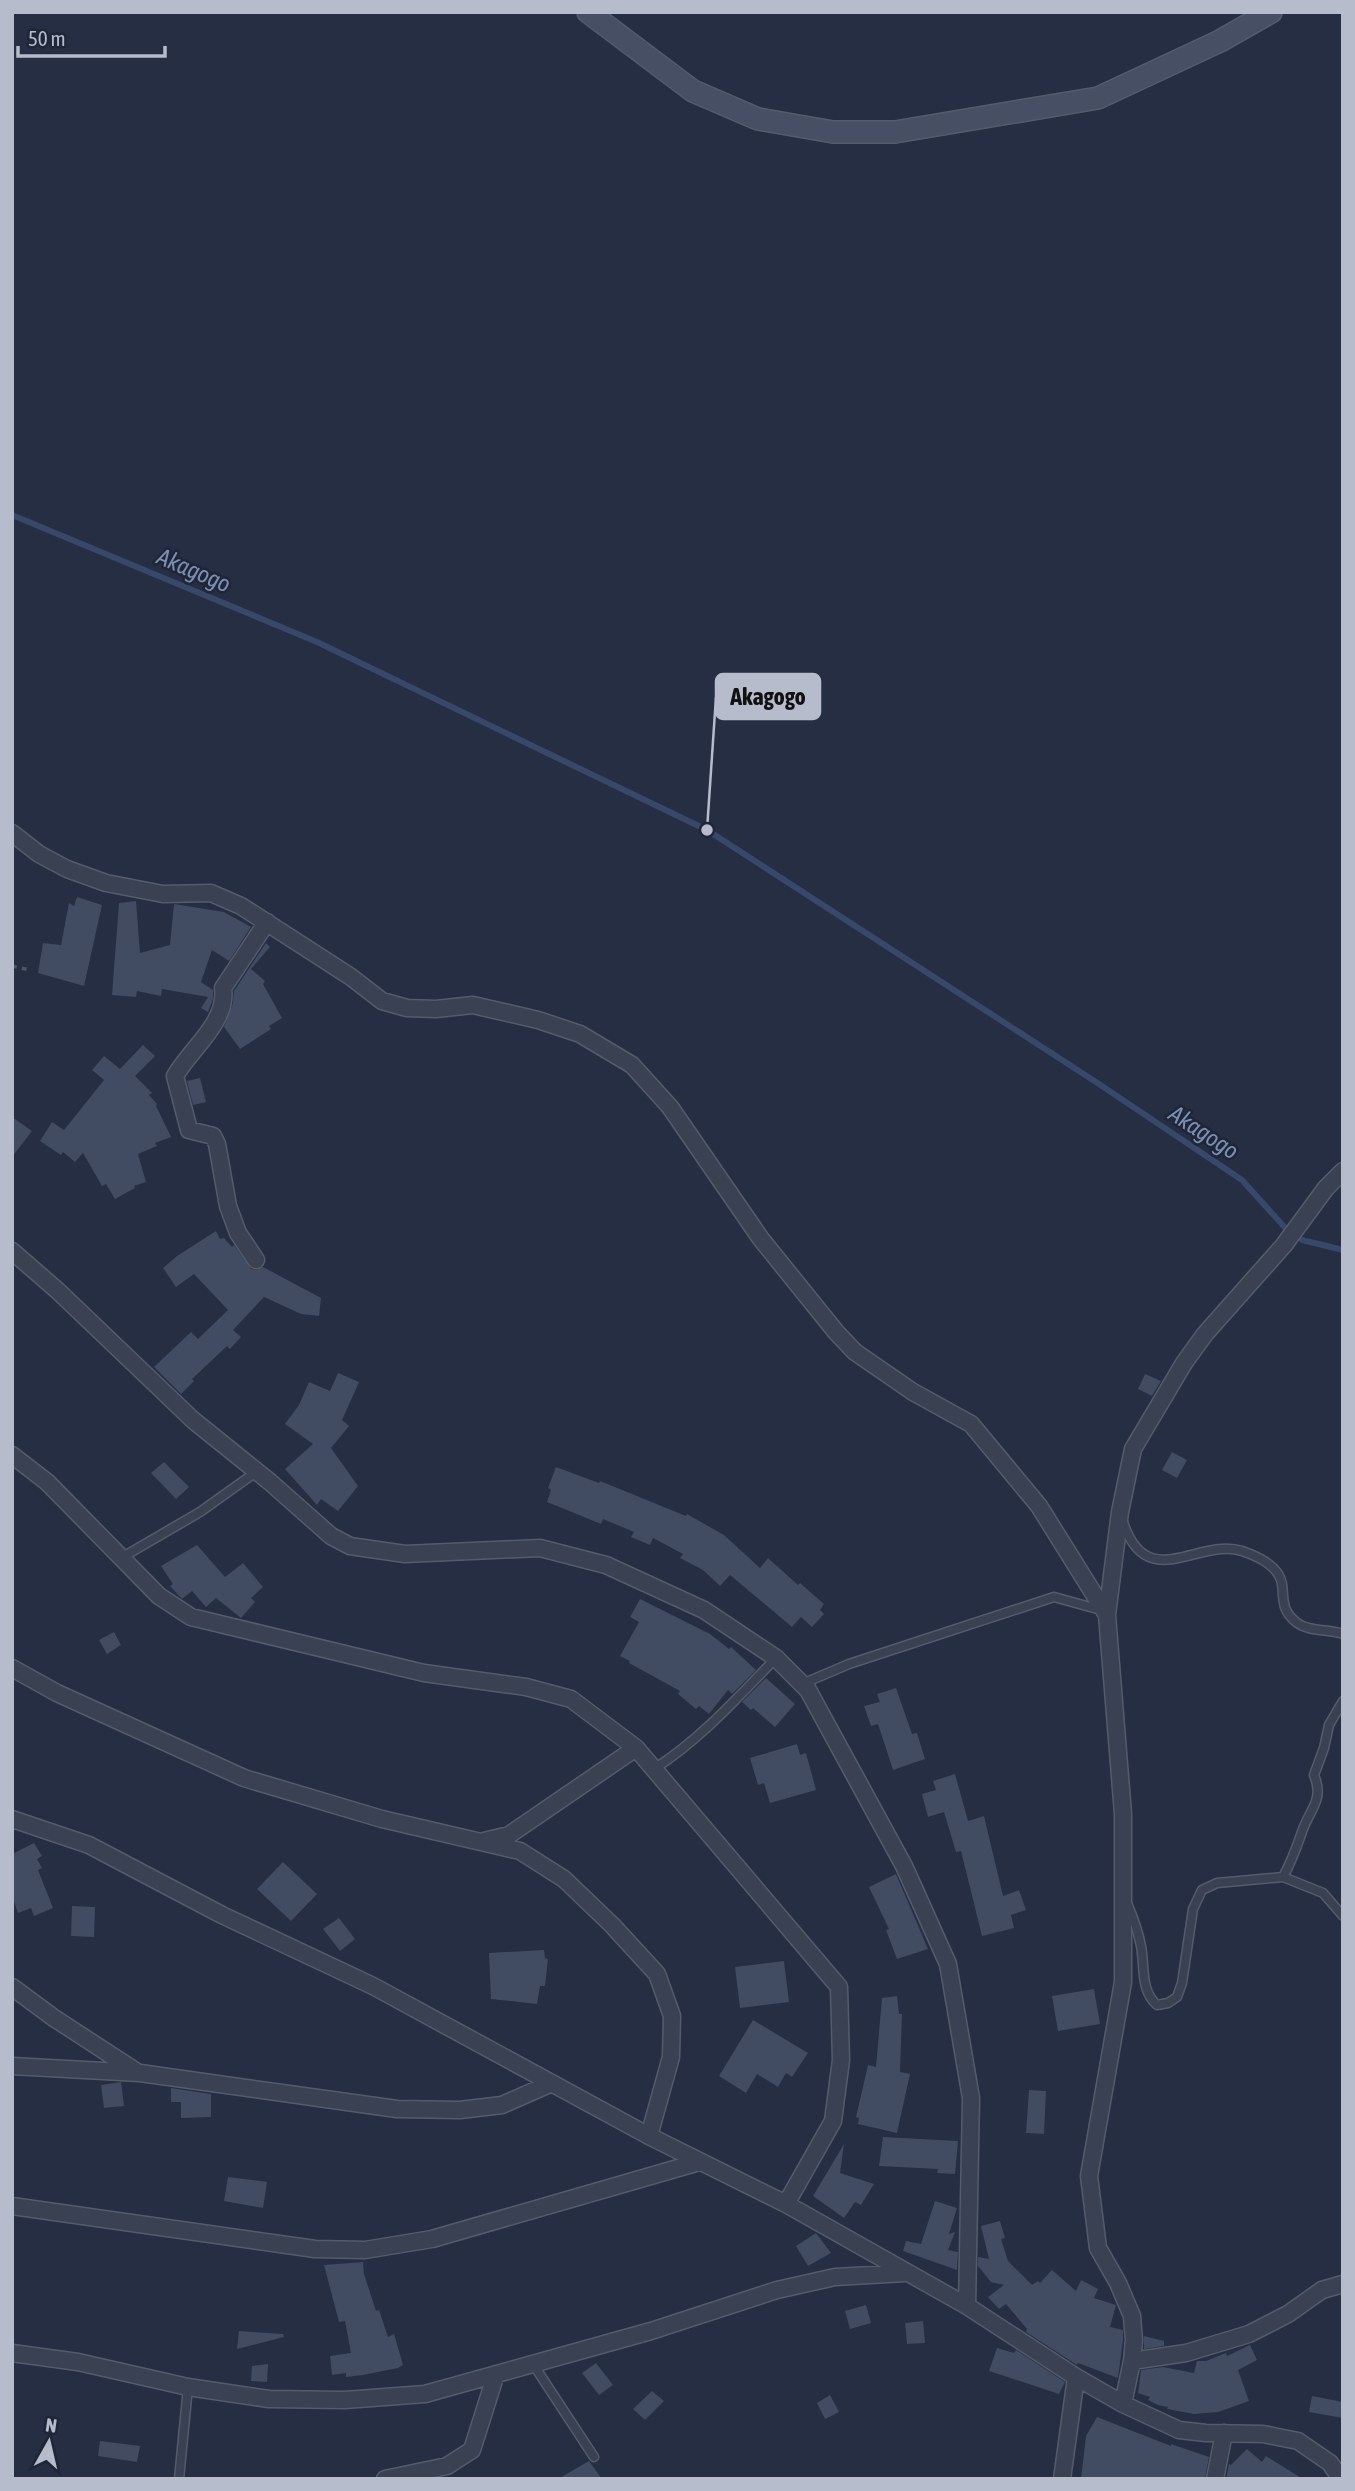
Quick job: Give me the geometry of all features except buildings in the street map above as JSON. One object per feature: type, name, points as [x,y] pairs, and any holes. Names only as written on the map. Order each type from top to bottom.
[{"type":"main road","points":[[588,12],[693,91],[758,119],[833,132],[895,132],[1098,98],[1220,41],[1271,12]]},
{"type":"street","points":[[12,833],[66,869],[106,883],[163,894],[211,893],[241,906],[352,977],[382,1001],[407,1008],[436,1009],[473,1005],[538,1020],[580,1034],[632,1065],[670,1107],[761,1239],[836,1332],[855,1352],[913,1392],[971,1424],[1039,1506],[1106,1613]]},
{"type":"street","points":[[256,1260],[238,1233],[228,1206],[217,1144],[213,1136],[189,1130],[175,1076],[182,1063],[208,1033],[222,1007],[223,988],[267,922]]},
{"type":"street","points":[[1124,2404],[1134,2340],[1132,2316],[1118,2283],[1098,2248],[1089,2176],[1123,1982],[1123,1814],[1106,1613],[1120,1512],[1133,1449],[1184,1363],[1205,1334],[1284,1245],[1326,1188],[1343,1171]]},
{"type":"street","points":[[12,1251],[58,1291],[193,1420],[319,1528],[349,1546],[405,1554],[540,1548],[606,1566],[704,1610],[776,1658],[808,1690],[904,1866],[948,1964],[971,2098],[967,2306]]},
{"type":"street","points":[[13,1457],[47,1482],[159,1596],[191,1617],[424,1673],[526,1687],[571,1699],[636,1748],[839,1987],[841,2060],[833,2121],[786,2204]]},
{"type":"street","points":[[12,1668],[57,1693],[244,1778],[382,1819],[520,1851],[564,1879],[612,1925],[657,1974],[672,2016],[671,2057],[649,2136]]},
{"type":"street","points":[[481,1842],[509,1835],[636,1748]]},
{"type":"street","points":[[12,1819],[89,1845],[222,1915],[373,1986],[649,2136],[786,2204],[967,2306],[1076,2377],[1124,2404],[1179,2430],[1263,2434],[1298,2441],[1330,2463],[1342,2479]]},
{"type":"street","points":[[509,1835],[520,1851]]},
{"type":"street","points":[[12,1987],[54,2018],[139,2073]]},
{"type":"street","points":[[12,2066],[139,2073],[397,2109],[460,2110],[502,2105],[552,2083]]},
{"type":"street","points":[[12,2206],[316,2249],[365,2250],[432,2239],[699,2162]]},
{"type":"street","points":[[12,2353],[78,2362],[188,2387],[269,2399],[345,2400],[425,2394],[651,2331],[777,2290],[835,2277],[905,2273]]},
{"type":"street","points":[[1132,2361],[1186,2353],[1249,2334],[1288,2314],[1322,2290],[1343,2284]]},
{"type":"street","points":[[385,2479],[447,2466],[472,2450],[496,2374]]},
{"type":"street","points":[[1062,2479],[1076,2377]]},
{"type":"street","points":[[1215,2479],[1224,2433]]},
{"type":"lane","points":[[121,1558],[200,1512],[256,1472]]},
{"type":"lane","points":[[1120,1512],[1127,1536],[1143,1553],[1159,1560],[1188,1558],[1214,1549],[1238,1550],[1258,1557],[1273,1568],[1282,1581],[1282,1601],[1297,1623],[1312,1629],[1343,1634]]},
{"type":"lane","points":[[802,1684],[849,1664],[1054,1597],[1106,1613]]},
{"type":"lane","points":[[654,1769],[718,1718],[776,1658]]},
{"type":"lane","points":[[1283,1877],[1294,1858],[1304,1826],[1316,1802],[1317,1783],[1314,1775],[1329,1725],[1343,1701]]},
{"type":"lane","points":[[1123,1893],[1134,1917],[1141,1944],[1145,1988],[1149,1998],[1157,2005],[1168,2003],[1177,1997],[1182,1983],[1193,1909],[1202,1890],[1217,1883],[1283,1877],[1323,1893],[1343,1916]]},
{"type":"lane","points":[[533,2364],[594,2457]]},
{"type":"lane","points":[[179,2479],[188,2387]]},
{"type":"path","points":[[12,965],[30,970]]},
{"type":"waterway","name":"Akagogo","points":[[12,515],[317,642],[707,830],[1242,1180],[1287,1230]]},
{"type":"waterway","name":"Akagogo","points":[[1302,1240],[1343,1250]]},
{"type":"place","name":"Akagogo","points":[[707,830]]}]
